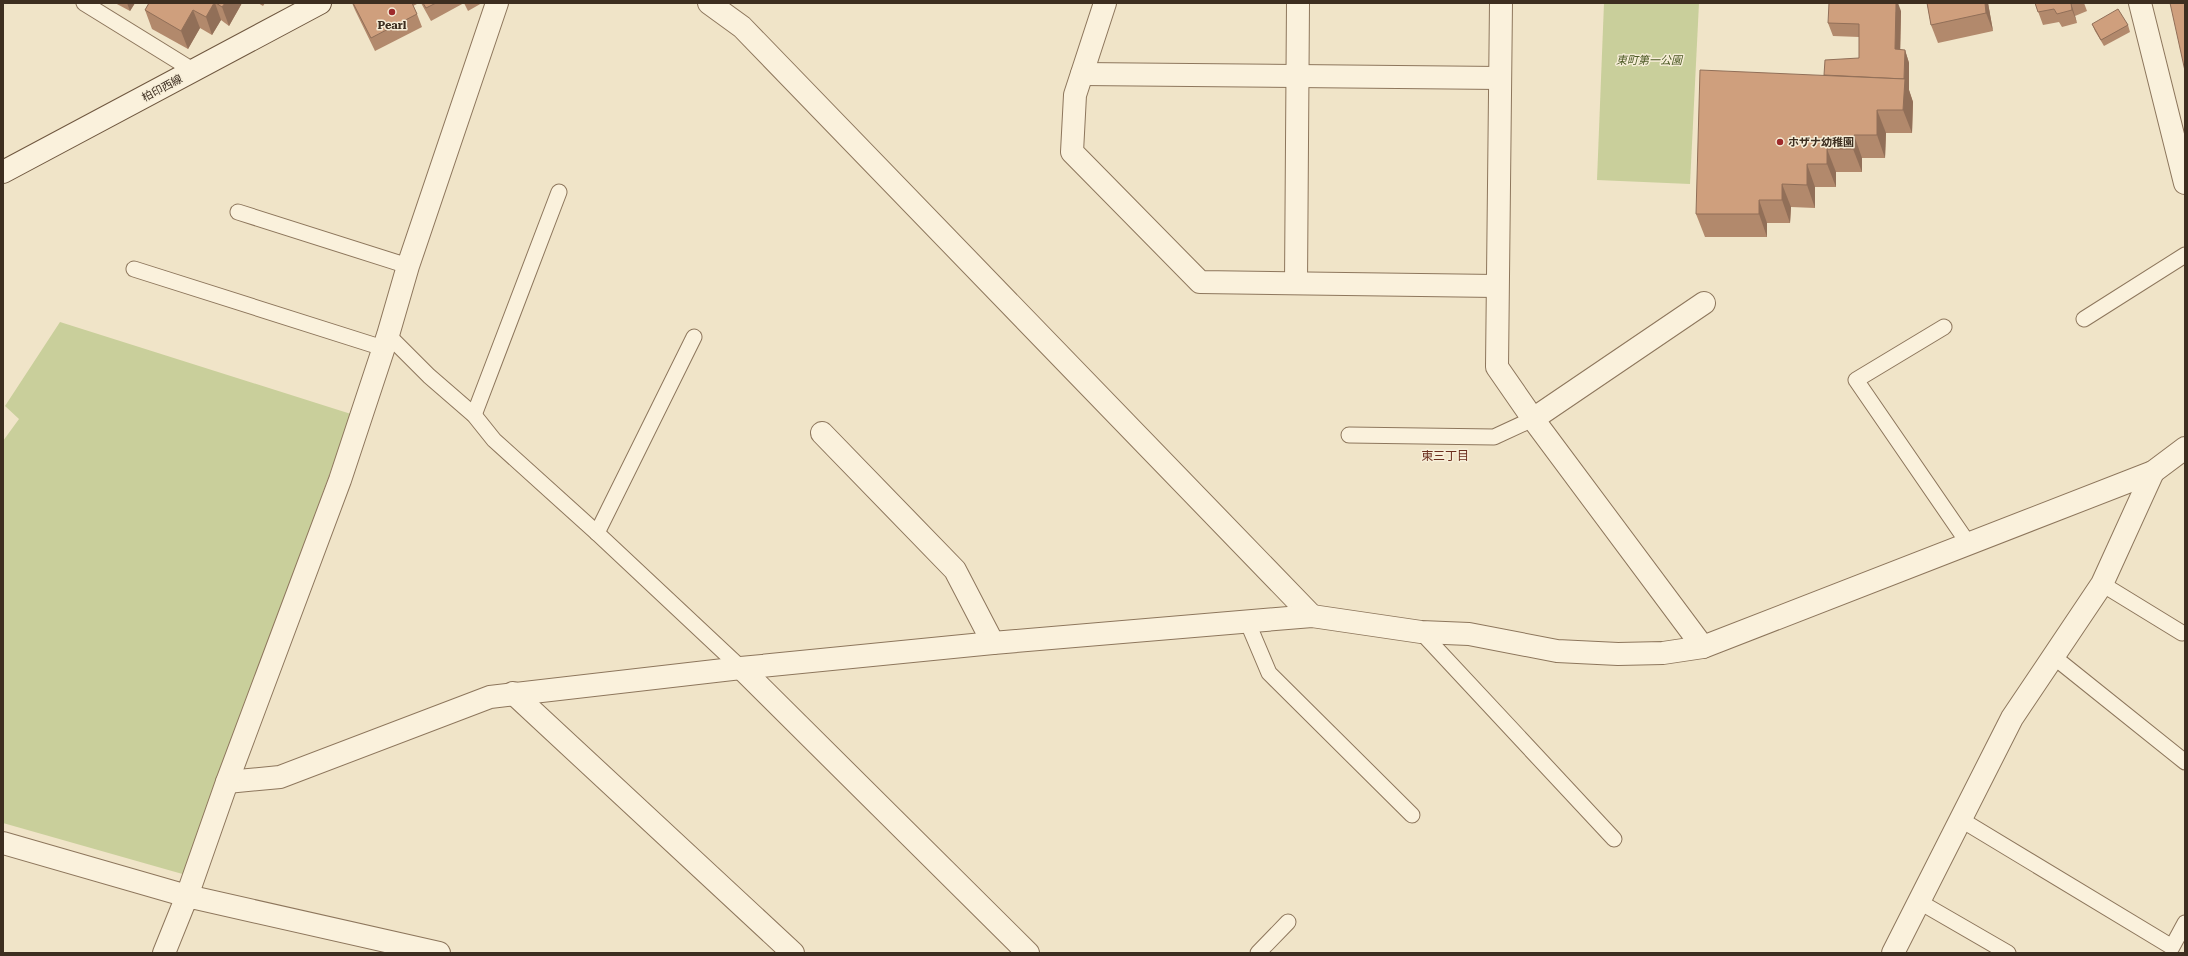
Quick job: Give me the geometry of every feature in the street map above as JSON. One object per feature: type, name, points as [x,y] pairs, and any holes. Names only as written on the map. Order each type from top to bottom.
[{"type":"street","name":"柏印西線","points":[[3,172],[320,3]]},
{"type":"street","points":[[164,953],[187,896],[227,782],[340,480],[408,266],[497,3]]},
{"type":"street","points":[[709,3],[742,27],[1312,616]]},
{"type":"street","points":[[1105,3],[1075,95],[1072,152],[1200,282],[1296,282],[1496,286]]},
{"type":"street","points":[[1296,282],[1298,3]]},
{"type":"street","points":[[1501,3],[1496,286],[1497,367],[1533,419],[1703,647]]},
{"type":"street","points":[[2140,3],[2185,183]]},
{"type":"street","points":[[1082,74],[1500,78]]},
{"type":"street","points":[[1533,419],[1704,303]]},
{"type":"street","points":[[822,433],[955,570],[993,643]]},
{"type":"street","points":[[227,782],[280,777],[490,697],[513,693],[741,668],[993,643],[1312,616],[1421,632],[1469,634],[1557,651],[1618,654],[1663,653],[1703,647],[2153,472],[2185,448]]},
{"type":"street","points":[[1893,953],[2012,718],[2102,584],[2153,472]]},
{"type":"street","points":[[741,668],[1028,953]]},
{"type":"street","points":[[513,693],[793,953]]},
{"type":"street","points":[[3,843],[187,896],[439,953]]},
{"type":"lane","points":[[84,3],[194,71]]},
{"type":"lane","points":[[474,415],[559,192]]},
{"type":"lane","points":[[238,212],[408,266]]},
{"type":"lane","points":[[2084,319],[2185,255]]},
{"type":"lane","points":[[134,269],[385,342],[429,376],[474,415],[494,440],[597,533],[741,668]]},
{"type":"lane","points":[[1944,327],[1856,380],[1968,543]]},
{"type":"lane","points":[[597,533],[694,337]]},
{"type":"lane","points":[[1349,435],[1494,437],[1533,419]]},
{"type":"lane","points":[[2102,584],[2182,633]]},
{"type":"lane","points":[[1248,621],[1269,673],[1412,815]]},
{"type":"lane","points":[[1421,632],[1614,839]]},
{"type":"lane","points":[[2054,657],[2185,762]]},
{"type":"lane","points":[[1960,819],[2172,947],[2185,924]]},
{"type":"lane","points":[[1918,901],[2008,953]]},
{"type":"lane","points":[[1258,953],[1288,922]]},
{"type":"green space","name":"東町第一公園","points":[[1604,3],[1699,3],[1690,184],[1597,180]]},
{"type":"green space","points":[[60,322],[351,414],[186,875],[3,823],[3,441],[19,419],[5,406]]},
{"type":"building","points":[[149,3],[214,3],[206,17],[193,10],[181,31],[145,10]]},
{"type":"building","points":[[216,3],[225,3],[222,7]]},
{"type":"building","points":[[353,3],[412,3],[417,14],[371,38]]},
{"type":"building","points":[[423,3],[436,3],[426,8]]},
{"type":"building","points":[[1829,3],[1896,3],[1895,49],[1905,50],[1904,79],[1824,75],[1825,60],[1859,58],[1859,24],[1828,23]]},
{"type":"building","points":[[1927,3],[1985,3],[1986,13],[1931,25]]},
{"type":"building","points":[[2035,3],[2071,3],[2072,10],[2057,14],[2054,9],[2038,12]]},
{"type":"building","points":[[2170,3],[2185,3],[2185,71]]},
{"type":"building","points":[[2118,9],[2128,25],[2101,40],[2092,24]]},
{"type":"building","points":[[1700,70],[1905,79],[1903,110],[1877,110],[1877,135],[1854,135],[1853,149],[1827,149],[1827,164],[1807,164],[1807,185],[1782,184],[1782,200],[1759,200],[1759,214],[1696,214]]},
{"type":"place","name":"Pearl","points":[[392,12]]},
{"type":"place","name":"ホザナ幼稚園","points":[[1780,142]]},
{"type":"district","name":"東三丁目","points":[[1445,456]]}]
